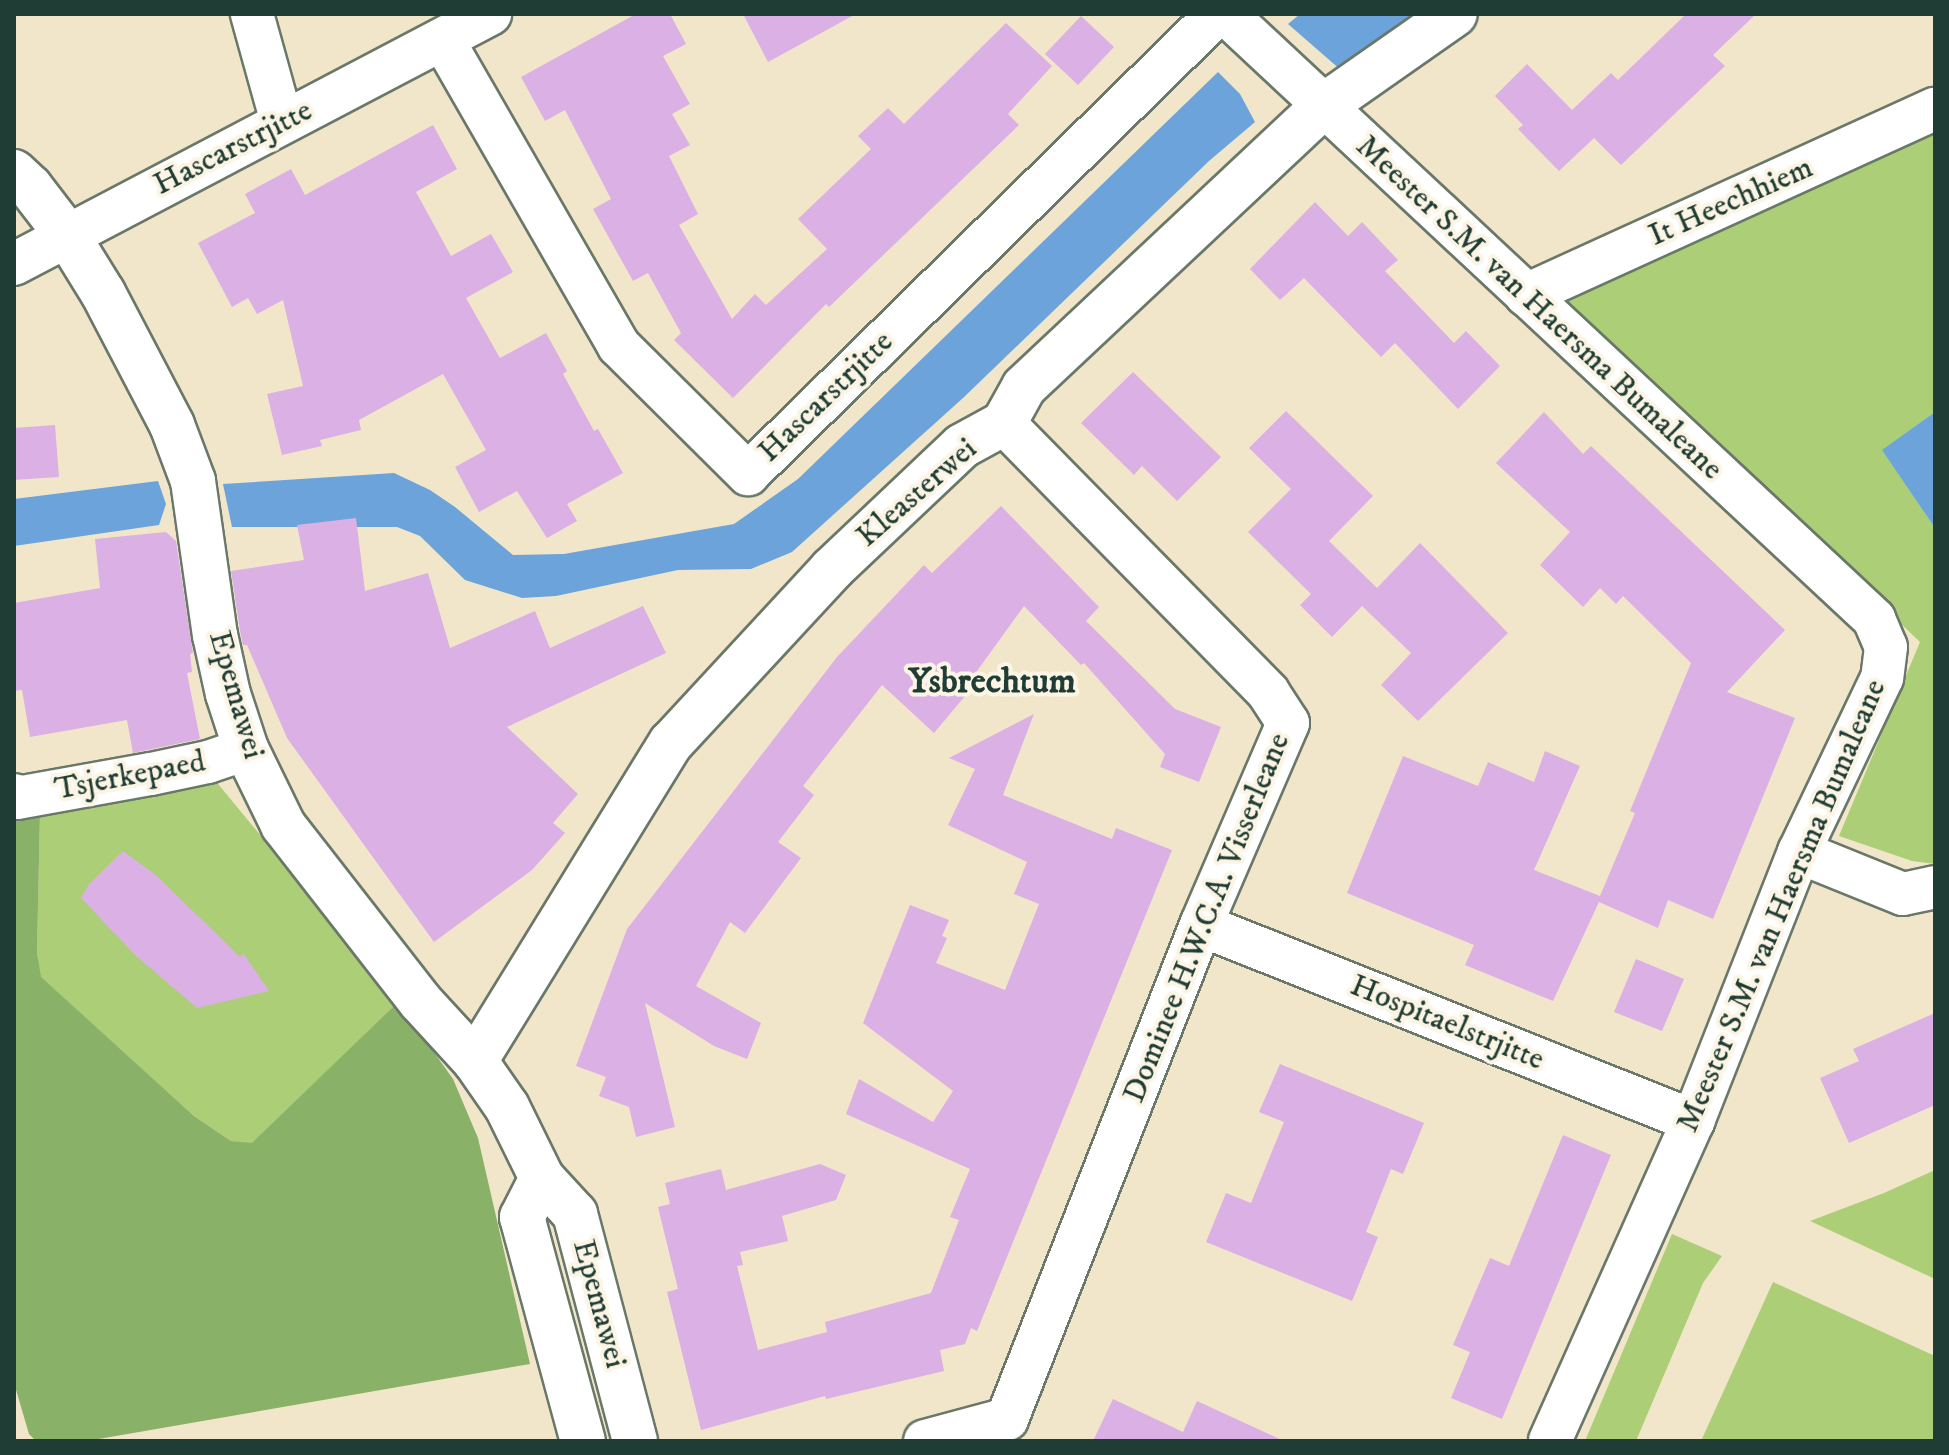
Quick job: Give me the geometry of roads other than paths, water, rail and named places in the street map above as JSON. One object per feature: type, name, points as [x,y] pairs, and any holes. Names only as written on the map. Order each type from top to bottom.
[{"type":"street","points":[[252,14],[282,122]]},
{"type":"street","name":"Hascarstrjitte","points":[[14,264],[490,14]]},
{"type":"street","name":"Hascarstrjitte","points":[[443,40],[619,346],[748,474],[1217,14]]},
{"type":"street","points":[[1226,14],[1322,107]]},
{"type":"street","name":"Kleasterwei","points":[[475,1061],[671,743],[831,570],[962,446],[1004,423],[1024,387],[1322,107],[1455,14]]},
{"type":"street","name":"Meester S.M. van Haersma Bumaleane","points":[[1322,107],[1874,619],[1886,647],[1882,678],[1799,852],[1693,1121],[1550,1441]]},
{"type":"street","name":"It Heechhiem","points":[[1526,295],[1935,109]]},
{"type":"street","name":"Epemawei","points":[[14,172],[30,187],[67,235],[150,378],[193,481],[215,635],[228,694],[246,749],[283,825],[420,1001],[475,1061],[507,1107],[542,1178],[575,1214],[635,1441]]},
{"type":"street","name":"Dominee H.W.C.A. Visserleane","points":[[925,1441],[1015,1430],[1201,925],[1288,723],[1268,692],[1004,423]]},
{"type":"street","name":"Tsjerkepaed","points":[[14,795],[17,798],[151,774],[208,762],[246,749]]},
{"type":"street","points":[[1799,852],[1903,894],[1935,887]]},
{"type":"street","name":"Hospitaelstrjitte","points":[[1201,925],[1693,1121]]},
{"type":"street","name":"Epemawei","points":[[542,1178],[522,1217],[583,1441]]},
{"type":"water","points":[[1300,14],[1419,14],[1342,71],[1288,24]]},
{"type":"water","points":[[1218,72],[1240,94],[1255,122],[1209,161],[963,398],[792,552],[751,569],[678,570],[556,596],[522,598],[465,580],[420,536],[397,527],[232,527],[223,484],[394,473],[430,490],[455,507],[513,555],[564,554],[734,524],[798,479]]},
{"type":"water","points":[[1935,412],[1935,528],[1882,450]]},
{"type":"water","points":[[158,481],[166,504],[159,525],[14,546],[14,499]]},
{"type":"district","name":"Ysbrechtum","points":[[992,682]]}]
